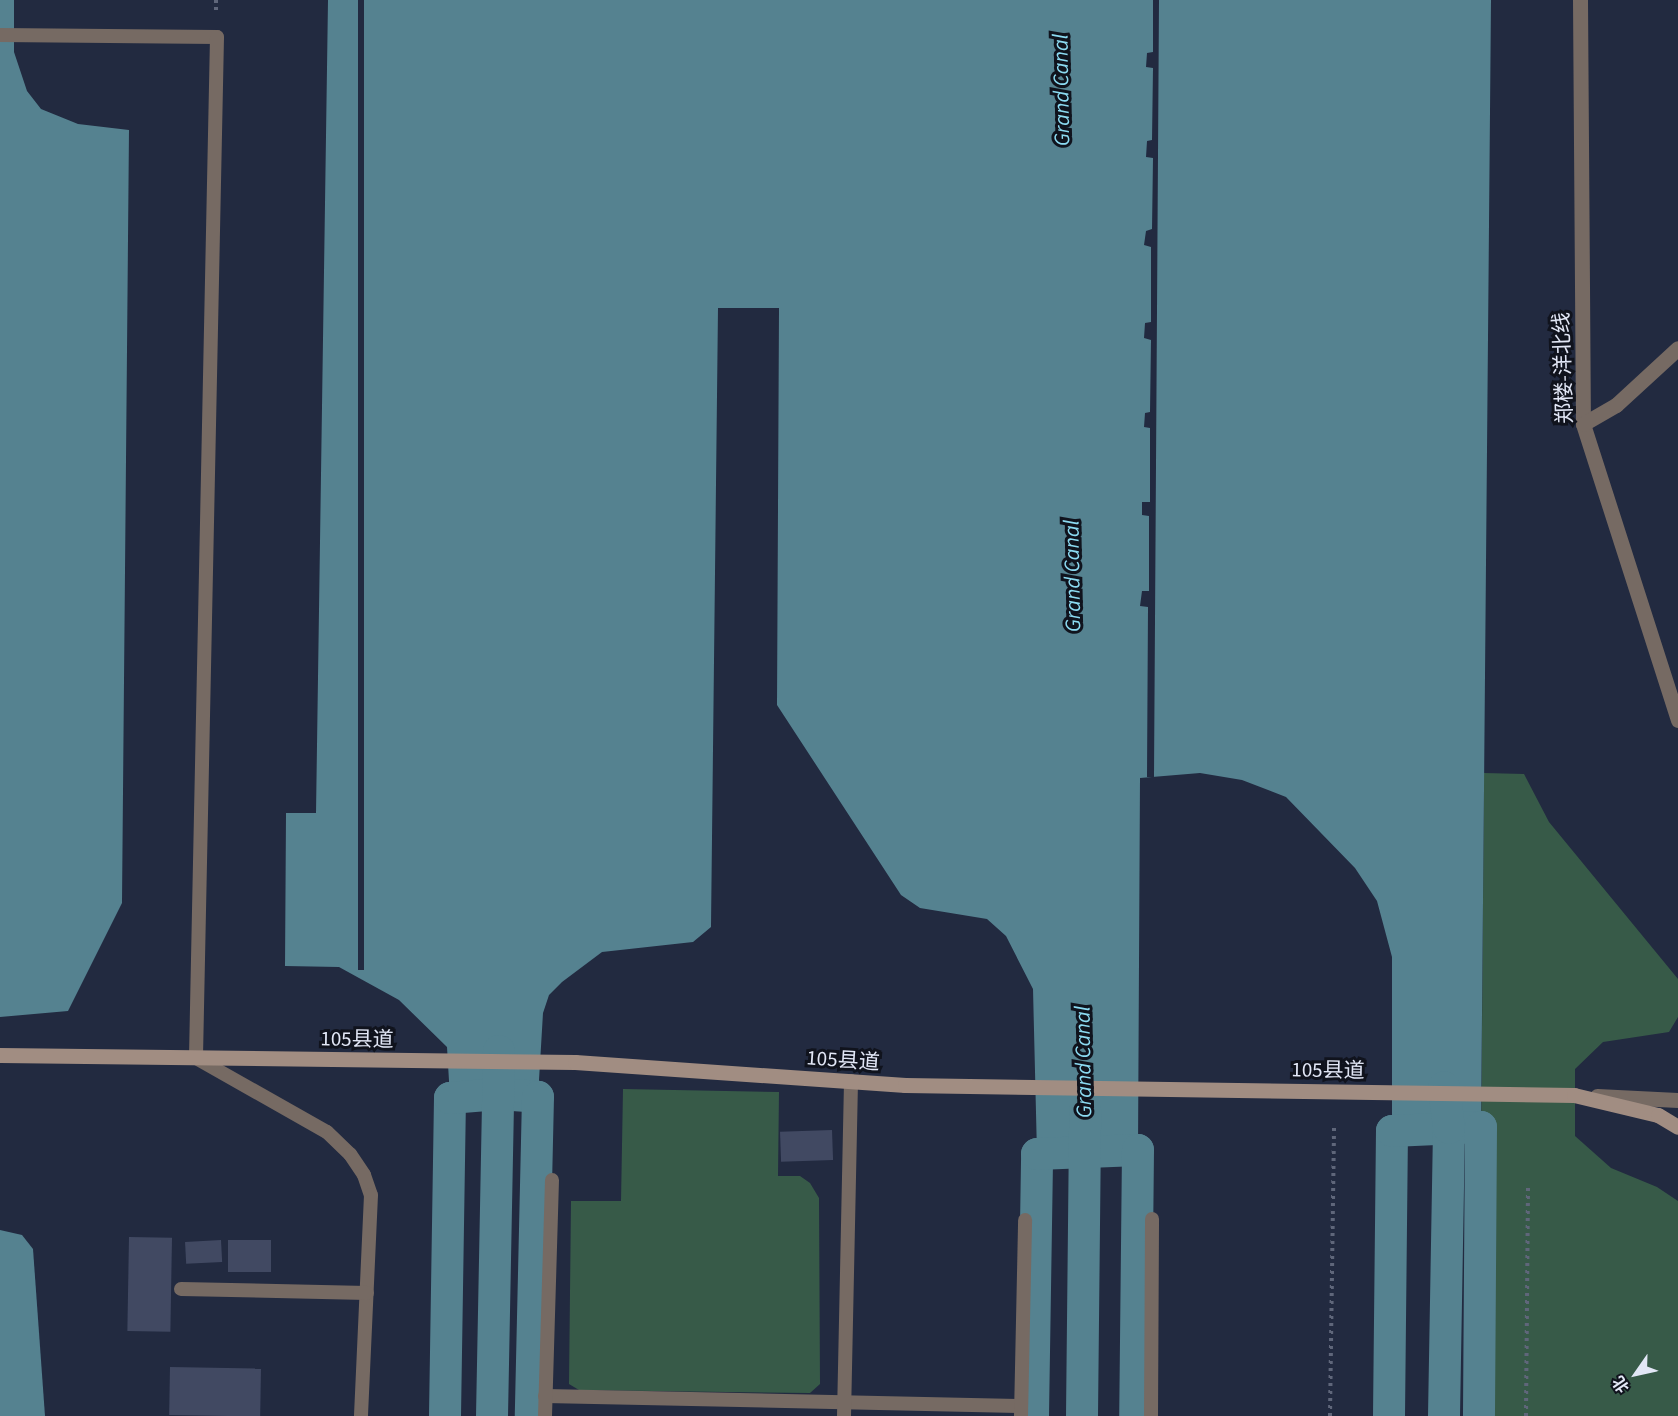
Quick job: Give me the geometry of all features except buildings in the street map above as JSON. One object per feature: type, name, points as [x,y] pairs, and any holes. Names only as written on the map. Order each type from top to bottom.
[{"type":"main road","name":"105县道","points":[[0,1055],[575,1062],[905,1085],[1574,1095],[1658,1115],[1678,1127]]},
{"type":"street","name":"郑楼-洋北线","points":[[1580,0],[1583,424],[1678,720]]},
{"type":"street","points":[[1583,424],[1616,405],[1678,348]]},
{"type":"street","points":[[1574,1095],[1678,1100]]},
{"type":"lane","points":[[0,35],[217,37],[196,1058],[306,1118],[351,1154],[364,1175],[371,1195],[361,1416]]},
{"type":"lane","points":[[844,1409],[851,1081]]},
{"type":"lane","points":[[545,1416],[552,1180]]},
{"type":"lane","points":[[1151,1416],[1152,1219]]},
{"type":"lane","points":[[545,1396],[844,1409],[1021,1411],[1026,1220]]},
{"type":"lane","points":[[181,1288],[366,1293]]},
{"type":"path","points":[[1330,1416],[1334,1125]]},
{"type":"path","points":[[1526,1416],[1528,1184]]},
{"type":"green space","points":[[1484,773],[1524,774],[1549,822],[1678,979],[1678,1017],[1669,1032],[1603,1042],[1575,1069],[1575,1136],[1611,1168],[1657,1187],[1678,1201],[1678,1416],[1479,1416]]},
{"type":"green space","points":[[623,1089],[779,1092],[778,1176],[800,1176],[810,1183],[819,1198],[820,1384],[810,1393],[579,1390],[569,1384],[571,1201],[621,1201]]},
{"type":"water","points":[[0,0],[14,0],[14,52],[27,91],[41,109],[78,124],[129,130],[122,903],[68,1011],[0,1017]]},
{"type":"water","points":[[328,0],[1491,0],[1481,1127],[1392,1131],[1392,957],[1377,901],[1355,868],[1286,797],[1242,780],[1200,773],[1140,778],[1138,1150],[1037,1154],[1033,989],[1006,936],[987,919],[920,908],[901,895],[777,705],[779,308],[718,308],[711,927],[693,942],[602,952],[562,982],[549,995],[543,1013],[538,1097],[499,1094],[450,1098],[447,1047],[399,1000],[339,967],[285,966],[286,813],[316,813]]},
{"type":"water","points":[[0,1230],[22,1235],[33,1249],[45,1416],[0,1416]]},
{"type":"pier","points":[[358,0],[364,0],[364,970],[358,970]]},
{"type":"pier","points":[[1153,0],[1159,0],[1154,777],[1147,777],[1148,607],[1140,606],[1142,591],[1149,591],[1149,516],[1142,515],[1142,502],[1150,502],[1150,428],[1144,427],[1145,413],[1150,412],[1151,340],[1144,338],[1145,323],[1151,322],[1151,247],[1144,245],[1146,231],[1152,229],[1153,158],[1146,157],[1147,141],[1152,140],[1153,68],[1146,67],[1147,53],[1153,52]]},
{"type":"waterway","points":[[492,1416],[499,1051]]},
{"type":"waterway","points":[[1444,1087],[1449,1128],[1444,1416]]},
{"type":"waterway","points":[[445,1416],[450,1098],[499,1094],[538,1097],[531,1416]]},
{"type":"waterway","points":[[1082,1416],[1085,1111]]},
{"type":"waterway","points":[[1389,1416],[1392,1131],[1481,1127],[1479,1416]]},
{"type":"waterway","name":"Grand Canal","points":[[1033,1416],[1037,1154],[1138,1150],[1135,1416]]}]
